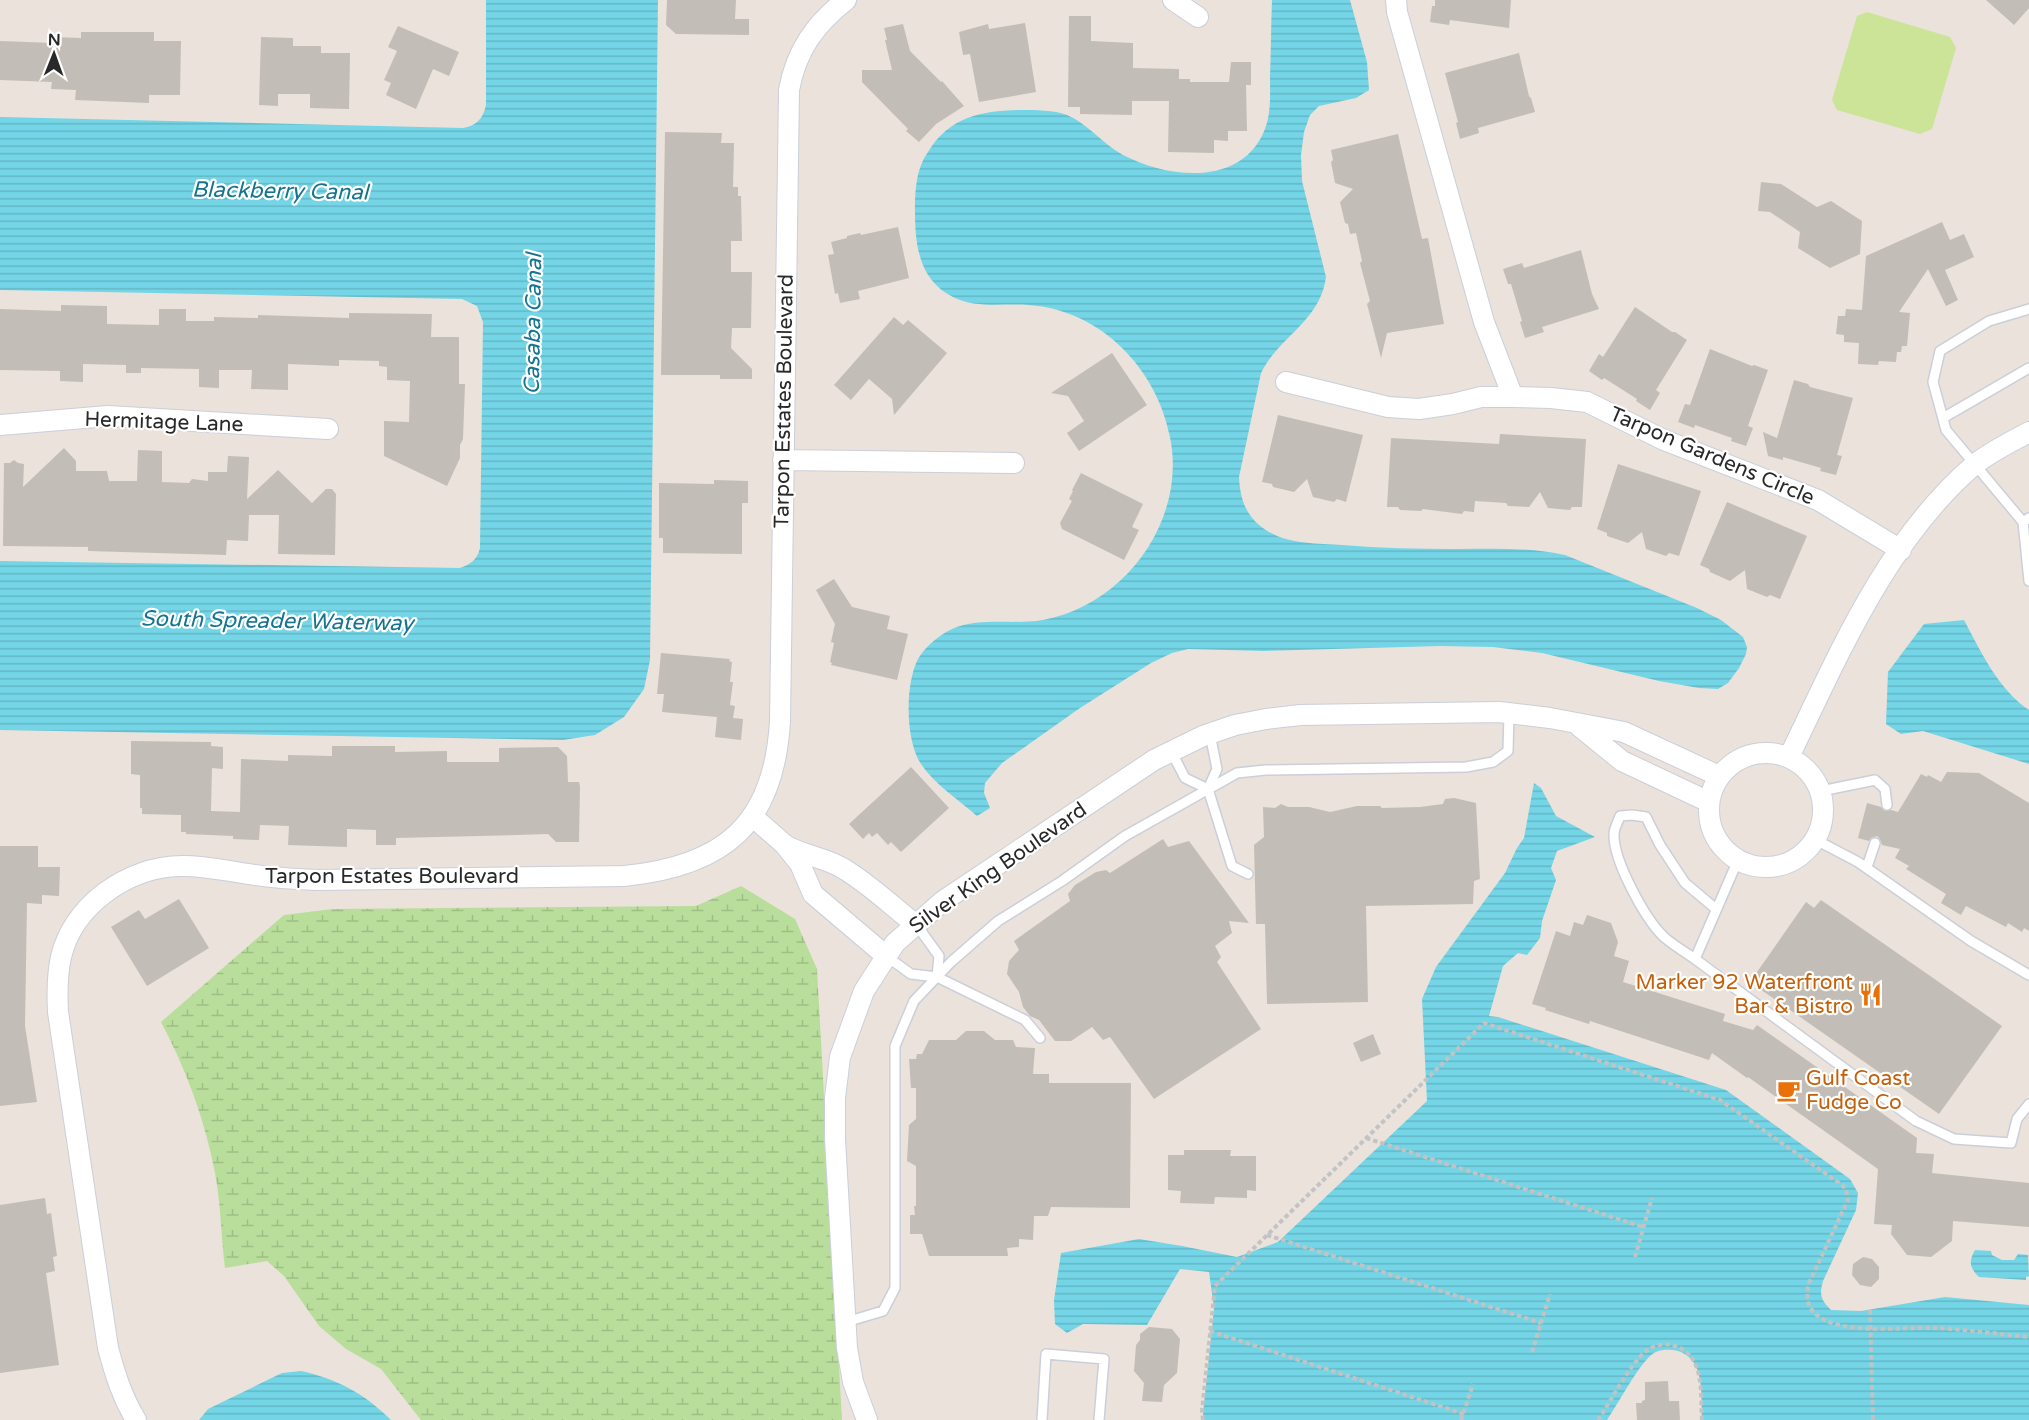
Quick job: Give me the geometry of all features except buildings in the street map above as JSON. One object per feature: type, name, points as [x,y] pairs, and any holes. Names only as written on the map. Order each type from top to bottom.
[{"type":"street","name":"Tarpon Estates Boulevard","points":[[136,1420],[116,1380],[108,1348],[58,1012],[57,985],[61,956],[76,924],[90,905],[111,888],[132,876],[154,869],[180,866],[317,880],[624,876],[654,873],[677,868],[700,859],[743,829],[753,817],[765,793],[775,766],[779,745],[789,90],[792,74],[803,46],[816,28],[846,0]]},
{"type":"street","points":[[1173,0],[1198,17]]},
{"type":"street","points":[[1395,0],[1484,322],[1513,397]]},
{"type":"street","name":"Tarpon Gardens Circle","points":[[1287,382],[1388,407],[1419,409],[1481,397],[1551,398],[1587,402],[1664,440],[1818,500],[1901,550]]},
{"type":"street","name":"Hermitage Lane","points":[[0,425],[108,416],[328,429]]},
{"type":"street","points":[[1789,757],[1862,609],[1932,506],[1976,464],[2029,432]]},
{"type":"street","points":[[783,460],[1014,463]]},
{"type":"street","name":"Silver King Boulevard","points":[[867,1420],[853,1382],[847,1348],[835,1139],[840,1057],[864,991],[886,956],[895,943],[915,924],[944,901],[1154,760],[1210,734],[1235,725],[1266,719],[1300,715],[1509,713],[1550,718],[1624,732],[1719,776]]},
{"type":"street","name":"Silver King Boulevard","points":[[1576,724],[1622,761],[1709,802]]},
{"type":"street","points":[[1770,752],[1789,757],[1803,765],[1814,777],[1821,791],[1824,808],[1822,824],[1816,840],[1804,853],[1789,863],[1772,867],[1754,866],[1738,860],[1724,850],[1714,836],[1709,819],[1712,788],[1719,776],[1733,762],[1751,754],[1770,752]]},
{"type":"street","points":[[753,817],[784,844],[799,853],[844,869],[915,924]]},
{"type":"street","points":[[784,844],[800,864],[813,894],[886,956]]},
{"type":"lane","points":[[2029,309],[1989,321],[1940,351],[1933,382],[1946,430],[2026,520],[2029,578]]},
{"type":"lane","points":[[1943,418],[2029,368]]},
{"type":"lane","points":[[846,1322],[883,1311],[895,1288],[895,1046],[914,1000],[937,977],[998,921],[1062,881],[1125,836],[1237,773],[1266,770],[1466,767],[1493,762],[1508,751],[1509,713]]},
{"type":"lane","points":[[1210,734],[1217,769],[1208,789],[1232,866],[1248,874]]},
{"type":"lane","points":[[1171,751],[1185,778],[1208,789]]},
{"type":"lane","points":[[1821,791],[1875,780],[1884,789],[1887,805]]},
{"type":"lane","points":[[1716,909],[1685,883],[1660,845],[1646,817],[1620,816],[1614,831],[1615,848],[1626,877],[1645,912],[1664,937],[1917,1121],[1954,1139],[2010,1143],[2017,1119],[2029,1104]]},
{"type":"lane","points":[[1816,840],[1866,867],[1971,941],[2029,974]]},
{"type":"lane","points":[[1866,867],[1875,843]]},
{"type":"lane","points":[[1695,959],[1738,860]]},
{"type":"lane","points":[[915,924],[939,956],[937,977]]},
{"type":"lane","points":[[886,956],[911,975],[937,977],[1024,1020],[1040,1038]]},
{"type":"lane","points":[[1042,1420],[1046,1354],[1104,1359],[1100,1420]]},
{"type":"path","points":[[1203,1420],[1215,1286],[1484,1023],[1708,1096],[1737,1111],[1846,1190],[1848,1200],[1809,1284],[1806,1296],[1810,1308],[1828,1322],[1871,1328],[1934,1328],[2029,1337]]},
{"type":"path","points":[[1366,1138],[1644,1227]]},
{"type":"path","points":[[1635,1257],[1652,1198]]},
{"type":"path","points":[[1267,1234],[1541,1323]]},
{"type":"path","points":[[1532,1352],[1550,1294]]},
{"type":"path","points":[[1870,1310],[1873,1420]]},
{"type":"path","points":[[1210,1331],[1464,1414]]},
{"type":"path","points":[[1598,1420],[1634,1364],[1647,1350],[1658,1345],[1669,1344],[1692,1355],[1698,1368],[1702,1420]]},
{"type":"path","points":[[1461,1420],[1473,1384]]},
{"type":"green space","points":[[1867,12],[1950,37],[1956,48],[1932,129],[1920,134],[1837,110],[1832,100],[1857,16]]},
{"type":"green space","points":[[741,886],[795,919],[817,969],[842,1420],[421,1420],[381,1369],[346,1349],[319,1326],[284,1276],[267,1261],[225,1268],[220,1209],[211,1153],[186,1076],[161,1022],[284,915],[333,909],[696,906]]},
{"type":"water","points":[[486,0],[658,0],[650,660],[644,689],[624,717],[595,735],[563,740],[0,730],[0,561],[460,568],[473,561],[480,548],[483,322],[477,306],[462,299],[0,290],[0,117],[468,127],[478,121],[486,105]]},
{"type":"water","points":[[1272,0],[1350,0],[1367,62],[1369,90],[1356,98],[1319,106],[1310,115],[1304,132],[1301,155],[1302,181],[1326,277],[1316,306],[1278,349],[1261,373],[1239,477],[1240,491],[1250,515],[1268,532],[1299,542],[1399,548],[1524,550],[1565,555],[1697,608],[1721,620],[1743,637],[1747,647],[1746,654],[1728,683],[1718,689],[1659,681],[1542,653],[1493,647],[1440,646],[1264,651],[1188,649],[1172,653],[1151,663],[1080,708],[1002,763],[985,783],[984,793],[990,808],[977,816],[947,792],[926,771],[916,754],[910,727],[909,697],[918,659],[937,638],[962,625],[1043,620],[1073,611],[1100,597],[1124,577],[1144,554],[1159,527],[1169,498],[1173,468],[1170,437],[1153,388],[1122,347],[1102,331],[1080,318],[1055,309],[962,301],[942,290],[933,281],[921,260],[916,236],[915,196],[921,166],[937,140],[957,123],[980,114],[1027,110],[1050,111],[1067,115],[1123,155],[1163,170],[1185,173],[1226,168],[1243,159],[1257,144],[1267,123],[1270,100]]},
{"type":"water","points":[[1964,620],[1999,681],[2029,710],[2029,764],[1923,731],[1901,734],[1886,724],[1888,672],[1924,624]]},
{"type":"water","points":[[1534,783],[1541,788],[1556,816],[1595,837],[1557,851],[1551,868],[1556,880],[1542,921],[1540,938],[1527,955],[1518,953],[1503,966],[1489,1016],[1726,1090],[1850,1179],[1858,1193],[1856,1210],[1821,1290],[1823,1300],[1831,1310],[1861,1311],[1945,1297],[2029,1305],[2029,1420],[1702,1420],[1700,1378],[1696,1368],[1684,1353],[1666,1350],[1654,1353],[1648,1358],[1607,1420],[1204,1420],[1214,1308],[1209,1272],[1180,1269],[1147,1325],[1083,1324],[1067,1333],[1055,1324],[1054,1300],[1061,1253],[1139,1239],[1237,1257],[1278,1242],[1427,1101],[1422,999],[1436,967],[1505,873],[1524,838]]},
{"type":"water","points":[[1975,1250],[1991,1251],[1992,1255],[2002,1260],[2014,1260],[2018,1254],[2028,1255],[2029,1276],[2026,1280],[1979,1277],[1971,1265],[1971,1258]]},
{"type":"water","points":[[301,1371],[349,1388],[371,1402],[391,1420],[199,1420],[208,1409],[282,1373]]},
{"type":"place","name":"Marker 92 Waterfront Bar & Bistro","points":[[1871,994]]},
{"type":"place","name":"Gulf Coast Fudge Co","points":[[1788,1090]]},
{"type":"water label","name":"Blackberry Canal","points":[[280,191]]},
{"type":"water label","name":"Casaba Canal","points":[[533,324]]},
{"type":"water label","name":"South Spreader Waterway","points":[[277,621]]}]
